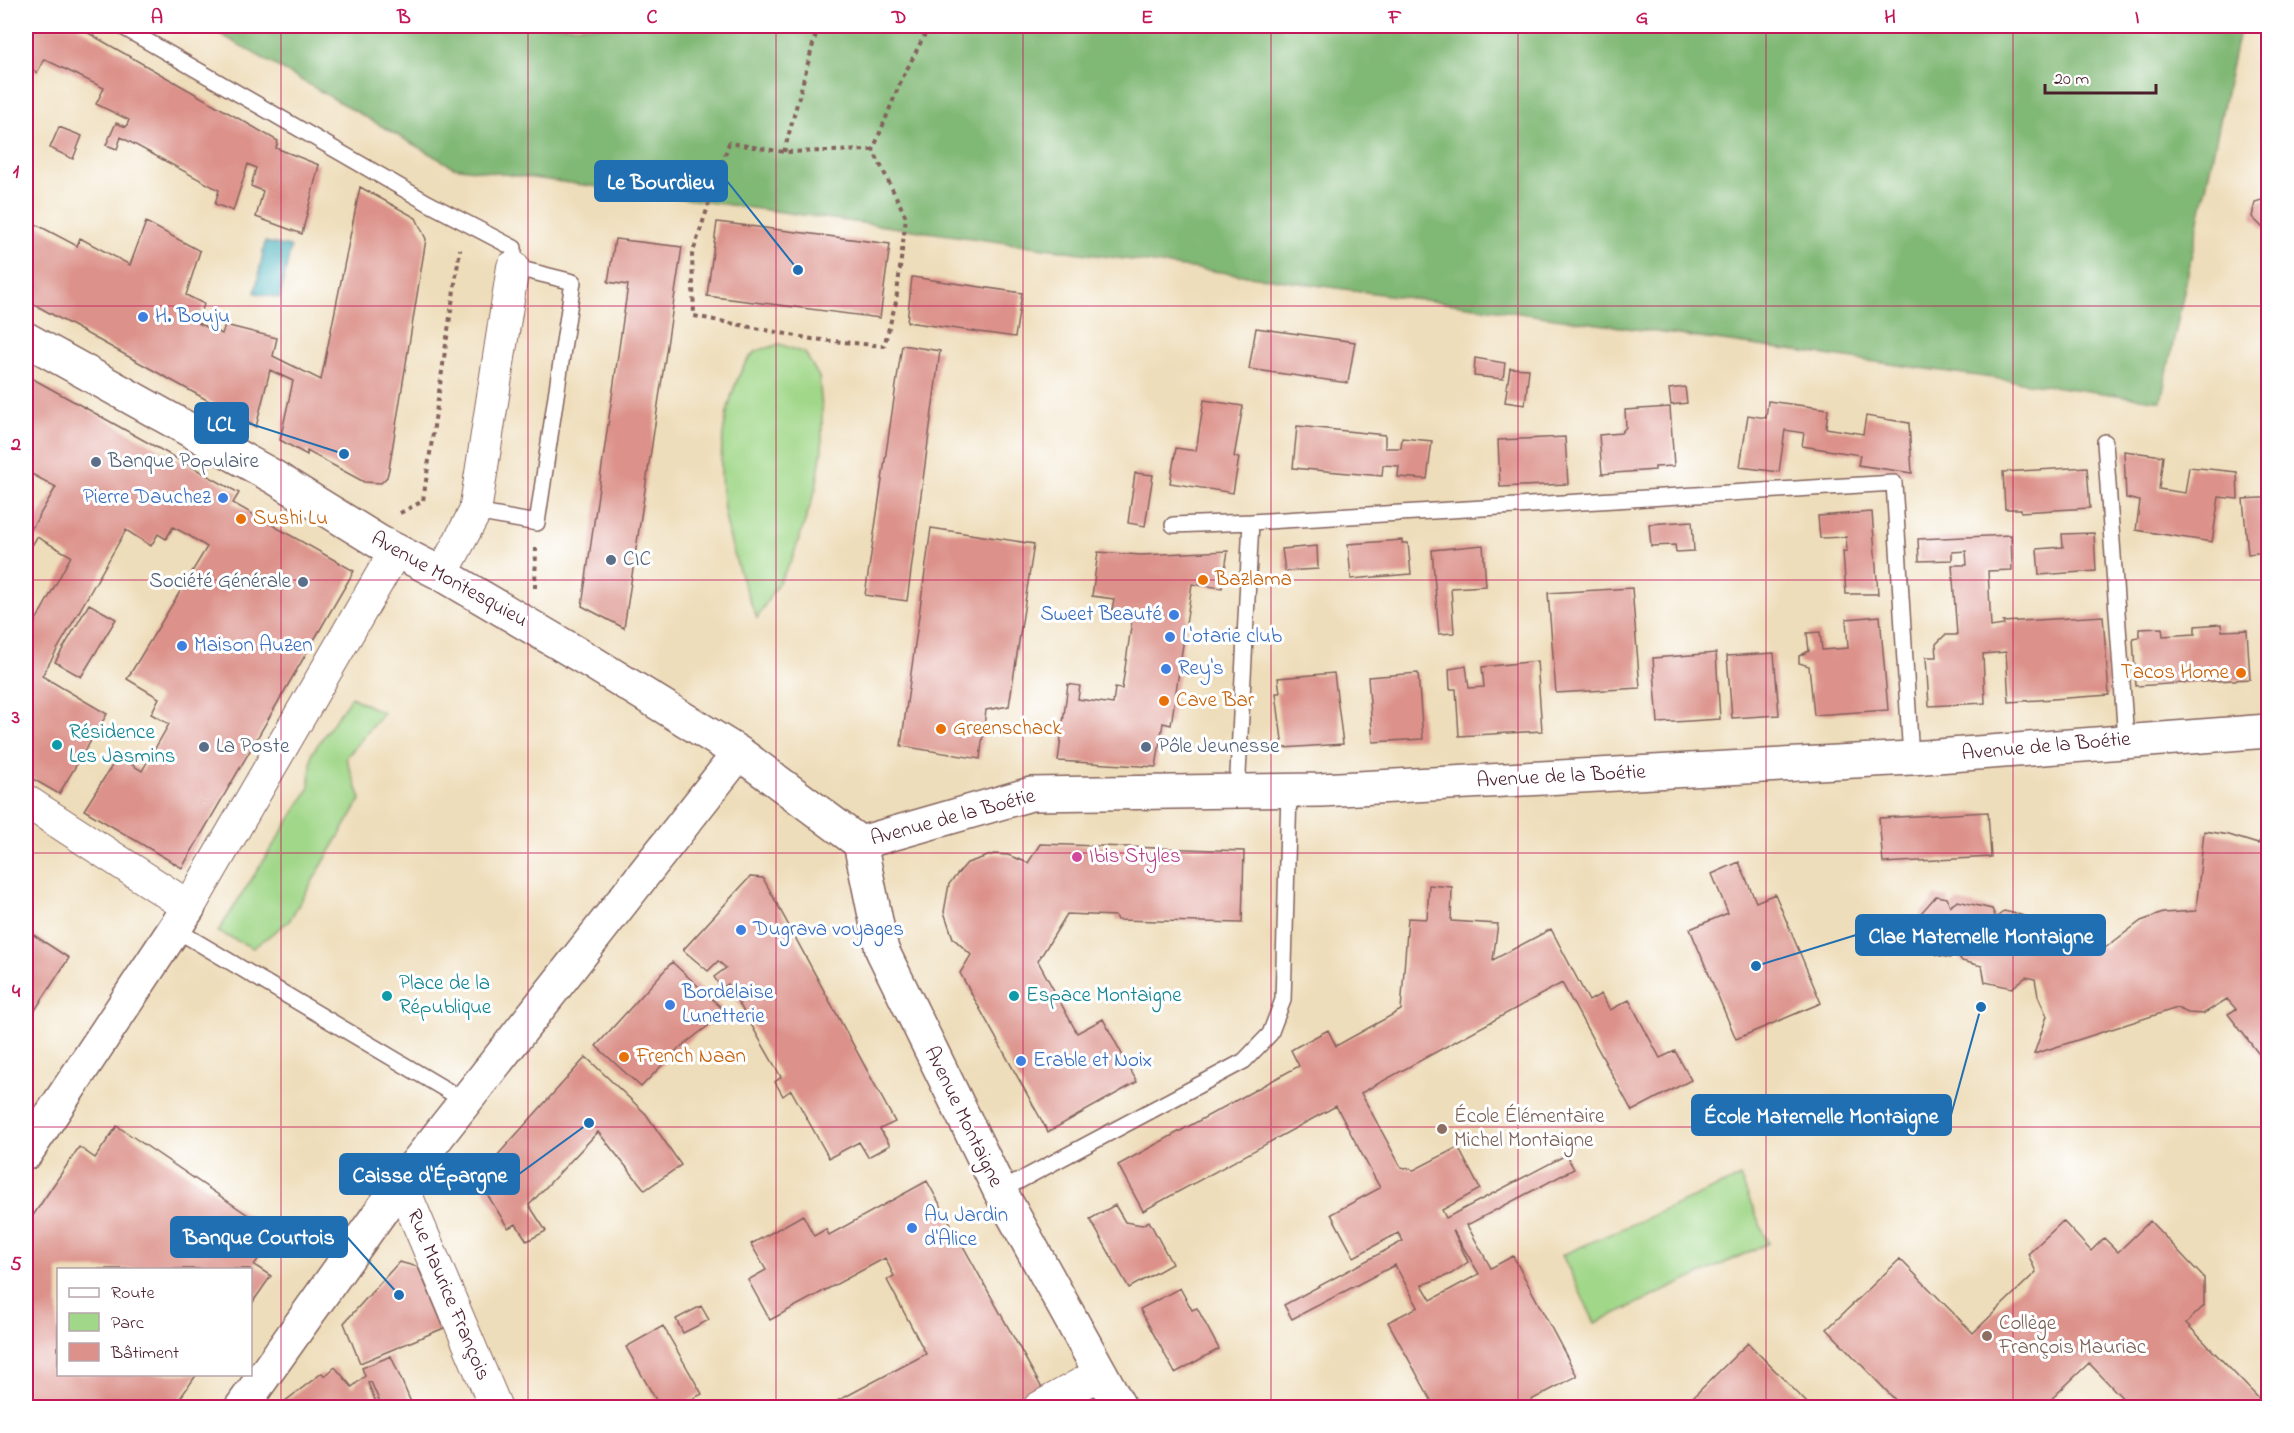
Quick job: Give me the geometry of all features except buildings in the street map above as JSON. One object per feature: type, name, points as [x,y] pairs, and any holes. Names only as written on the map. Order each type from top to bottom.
[{"type":"main road","name":"Avenue Montesquieu","points":[[26,339],[274,477],[388,546],[442,574],[534,628],[739,753],[860,843]]},
{"type":"main road","name":"Avenue de la Boétie","points":[[860,843],[1031,794],[1289,792],[1911,758],[2268,730]]},
{"type":"main road","points":[[241,1407],[400,1183],[739,753]]},
{"type":"main road","name":"Avenue Montaigne","points":[[860,843],[882,950],[1000,1191],[1120,1407]]},
{"type":"main road","points":[[26,1153],[182,918]]},
{"type":"street","points":[[442,574],[475,512],[513,267]]},
{"type":"street","points":[[26,801],[182,918],[388,546]]},
{"type":"street","name":"Rue Maurice François","points":[[400,1183],[496,1407]]},
{"type":"street","points":[[1039,1407],[1101,1373]]},
{"type":"lane","points":[[121,26],[464,222],[514,248],[513,267],[573,282],[537,523],[475,512]]},
{"type":"lane","points":[[2105,442],[2126,740]]},
{"type":"lane","points":[[1173,525],[1894,483],[1911,758]]},
{"type":"lane","points":[[1237,793],[1251,522]]},
{"type":"lane","points":[[1000,1191],[1244,1061],[1270,1034],[1283,1000],[1289,792]]},
{"type":"lane","points":[[182,918],[465,1101]]},
{"type":"path","points":[[784,152],[818,26]]},
{"type":"path","points":[[873,150],[784,152],[729,142],[692,255],[694,316],[812,339],[884,346],[896,302],[906,217],[873,150],[900,83],[929,26]]},
{"type":"path","points":[[388,546],[402,510],[423,501],[464,222]]},
{"type":"path","points":[[534,628],[537,523]]},
{"type":"green space","points":[[206,26],[2240,26],[2161,401],[453,167]]},
{"type":"green space","points":[[779,344],[805,353],[819,377],[822,449],[816,488],[792,560],[757,618],[729,536],[721,480],[721,452],[732,394],[742,371],[757,351]]},
{"type":"green space","points":[[351,697],[383,713],[346,758],[361,799],[289,921],[253,948],[218,932],[309,789],[312,753]]},
{"type":"green space","points":[[1740,1177],[1768,1243],[1595,1323],[1562,1255]]},
{"type":"water","points":[[265,242],[291,247],[280,298],[255,293]]},
{"type":"place","name":"Le Bourdieu","points":[[798,270]]},
{"type":"place","name":"H. Bouju","points":[[143,317]]},
{"type":"place","name":"LCL","points":[[344,454]]},
{"type":"place","name":"Banque Populaire","points":[[96,462]]},
{"type":"place","name":"Pierre Dauchez","points":[[223,498]]},
{"type":"place","name":"Sushi Lu","points":[[241,519]]},
{"type":"place","name":"CIC","points":[[611,560]]},
{"type":"place","name":"Bazlama","points":[[1203,580]]},
{"type":"place","name":"Société Générale","points":[[303,582]]},
{"type":"place","name":"Sweet Beauté","points":[[1174,615]]},
{"type":"place","name":"L'otarie club","points":[[1170,637]]},
{"type":"place","name":"Maison Auzen","points":[[182,646]]},
{"type":"place","name":"Rey's","points":[[1166,669]]},
{"type":"place","name":"Tacos Home","points":[[2241,673]]},
{"type":"place","name":"Cave Bar","points":[[1164,701]]},
{"type":"place","name":"Greenschack","points":[[941,729]]},
{"type":"place","name":"Résidence Les Jasmins","points":[[57,745]]},
{"type":"place","name":"La Poste","points":[[204,747]]},
{"type":"place","name":"Pôle Jeunesse","points":[[1146,747]]},
{"type":"place","name":"Ibis Styles","points":[[1077,857]]},
{"type":"place","name":"Dugrava voyages","points":[[741,930]]},
{"type":"place","name":"Clae Maternelle Montaigne","points":[[1756,966]]},
{"type":"place","name":"Place de la République","points":[[387,996]]},
{"type":"place","name":"Espace Montaigne","points":[[1014,996]]},
{"type":"place","name":"Bordelaise Lunetterie","points":[[670,1005]]},
{"type":"place","name":"École Maternelle Montaigne","points":[[1981,1007]]},
{"type":"place","name":"French Naan","points":[[624,1057]]},
{"type":"place","name":"Erable et Noix","points":[[1021,1061]]},
{"type":"place","name":"Caisse d'Épargne","points":[[589,1123]]},
{"type":"place","name":"École Élémentaire Michel Montaigne","points":[[1442,1129]]},
{"type":"place","name":"Au Jardin d'Alice","points":[[912,1228]]},
{"type":"place","name":"Banque Courtois","points":[[399,1295]]},
{"type":"place","name":"Collège François Mauriac","points":[[1987,1336]]}]
